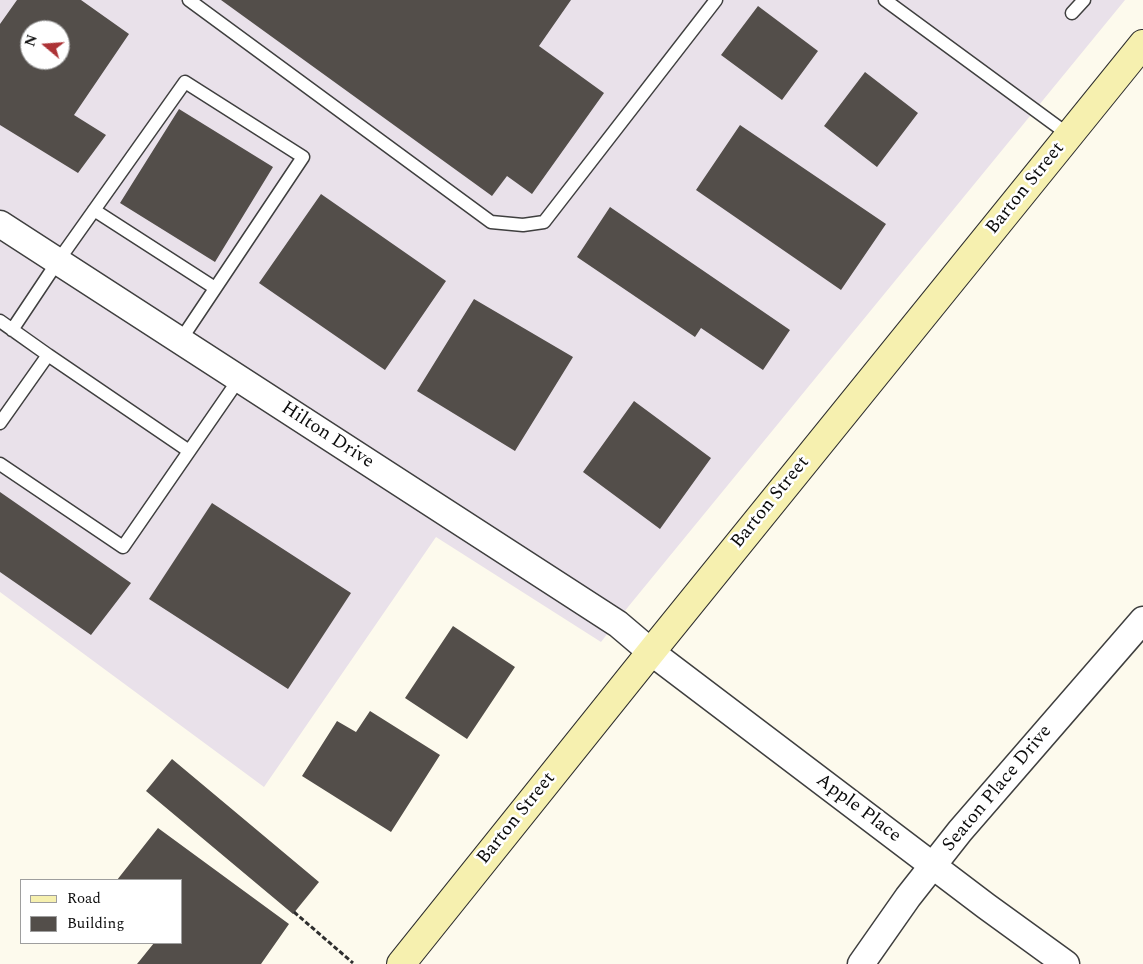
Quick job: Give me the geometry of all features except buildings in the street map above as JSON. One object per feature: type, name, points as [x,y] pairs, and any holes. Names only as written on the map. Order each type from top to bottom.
[{"type":"main road","name":"Barton Street","points":[[401,964],[1143,44]]},
{"type":"street","name":"Hilton Drive","points":[[0,224],[618,624],[651,652]]},
{"type":"street","name":"Seaton Place Drive","points":[[861,964],[908,897],[960,831],[1143,620]]},
{"type":"street","name":"Apple Place","points":[[651,652],[933,866],[1066,964]]},
{"type":"lane","points":[[189,0],[491,222],[523,225],[544,222],[716,0]]},
{"type":"lane","points":[[885,0],[1069,135]]},
{"type":"lane","points":[[1072,13],[1084,0]]},
{"type":"lane","points":[[12,330],[185,82],[303,157],[180,341]]},
{"type":"lane","points":[[94,210],[215,288]]},
{"type":"lane","points":[[0,321],[189,451]]},
{"type":"lane","points":[[0,423],[48,355]]},
{"type":"lane","points":[[0,464],[123,547],[239,379]]},
{"type":"path","points":[[294,912],[353,963]]},
{"type":"shaded area","points":[[0,0],[1125,0],[601,642],[436,537],[264,787],[0,592]]}]
